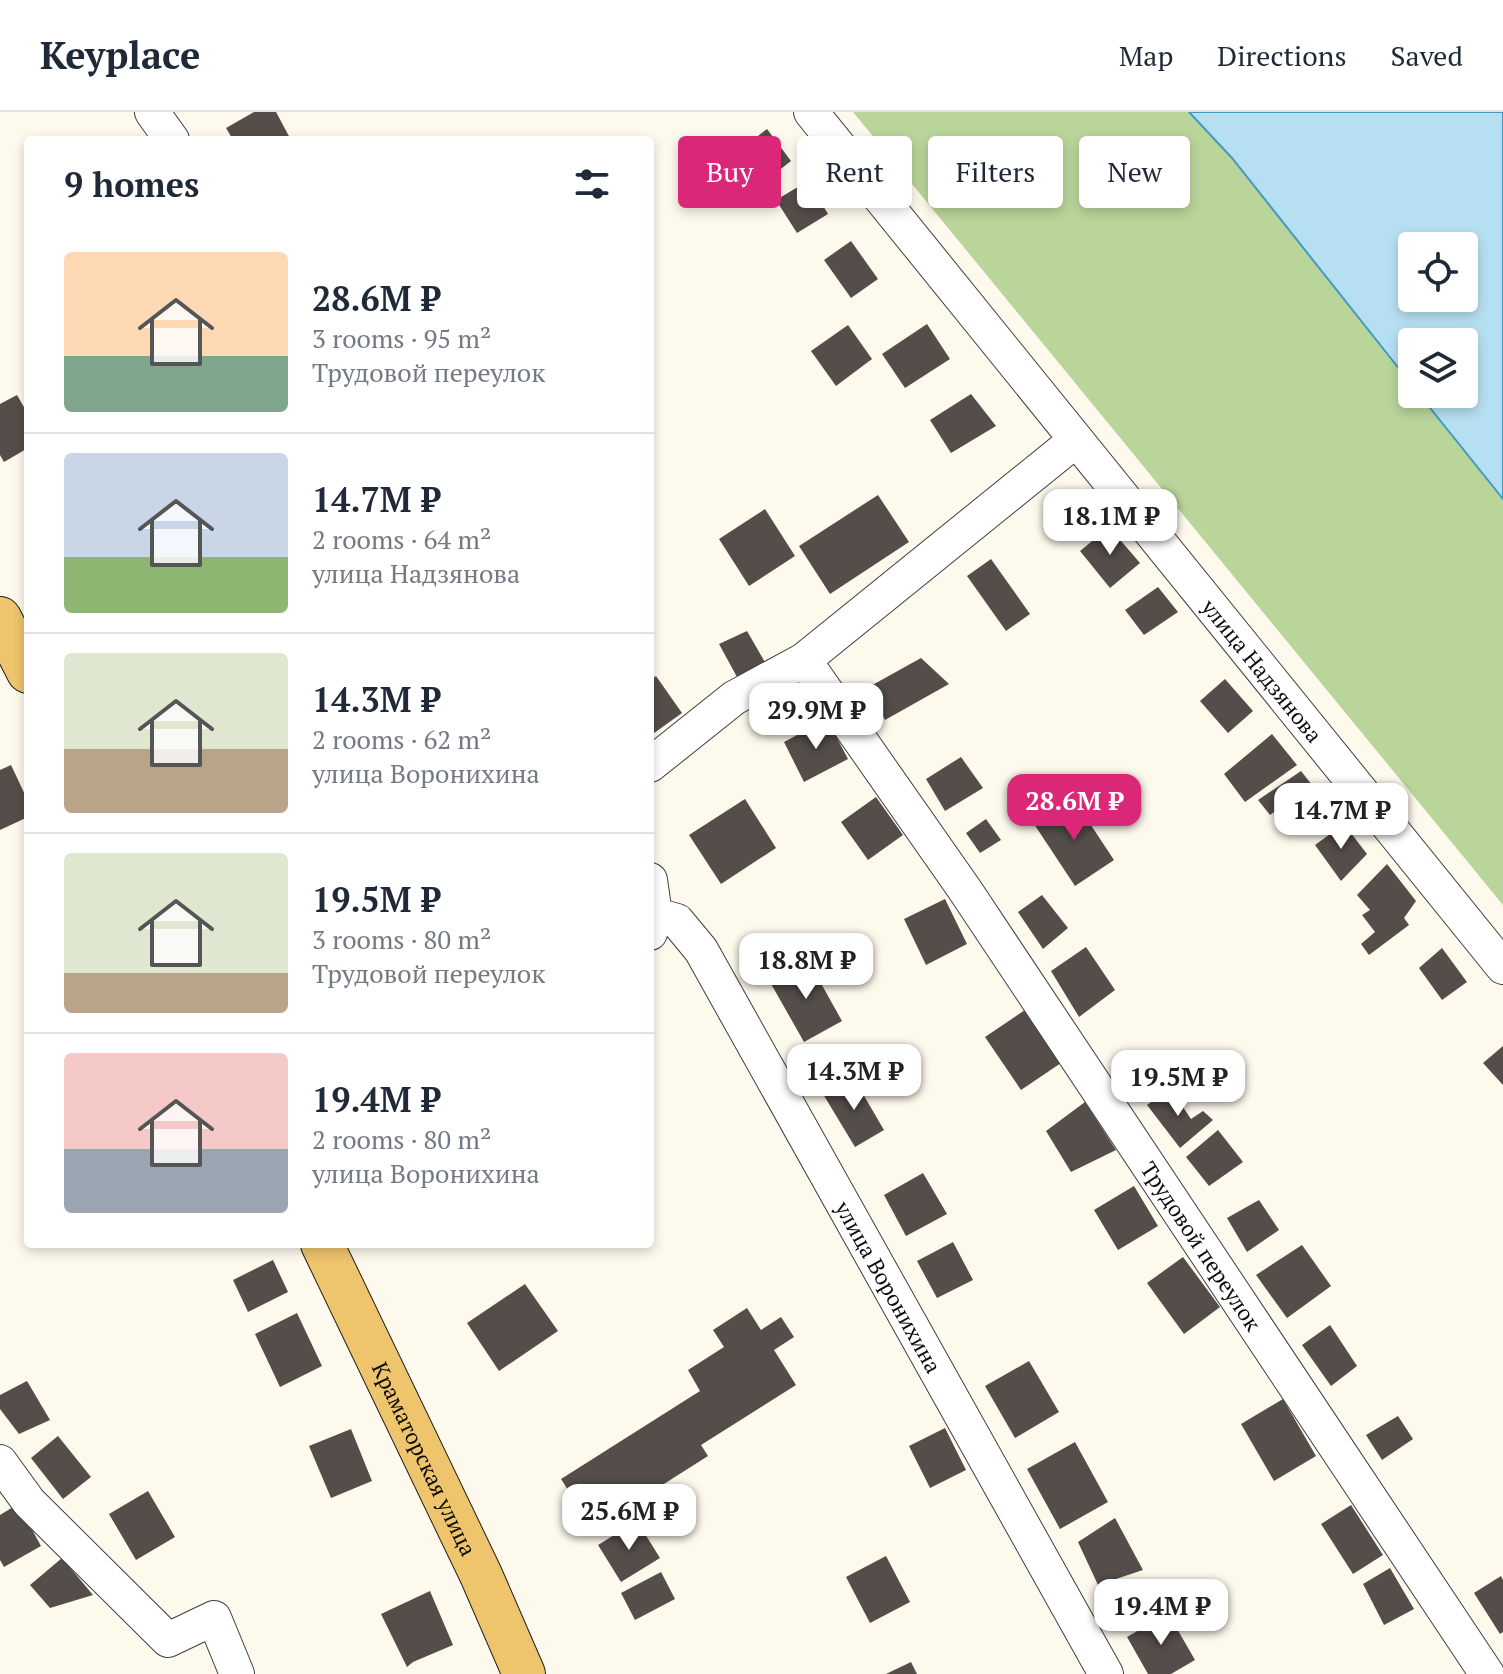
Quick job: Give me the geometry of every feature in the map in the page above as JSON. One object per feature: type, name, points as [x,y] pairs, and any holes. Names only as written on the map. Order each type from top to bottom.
[{"type":"main road","points":[[0,618],[24,664]]},
{"type":"main road","name":"Краматорская улица","points":[[324,1248],[481,1575],[524,1674]]},
{"type":"street","points":[[152,112],[169,136]]},
{"type":"street","name":"улица Надзянова","points":[[811,112],[1503,967]]},
{"type":"street","points":[[654,762],[734,698],[804,660],[1076,440]]},
{"type":"street","name":"Трудовой переулок","points":[[804,660],[965,890],[1487,1674]]},
{"type":"street","name":"улица Воронихина","points":[[654,924],[677,921],[701,950],[1106,1674]]},
{"type":"street","points":[[0,1462],[29,1502],[168,1640],[214,1618],[237,1674]]},
{"type":"green space","points":[[853,112],[1189,112],[1232,158],[1398,367],[1398,408],[1430,408],[1503,499],[1503,905],[932,208],[1063,208],[1063,136],[928,136],[928,204],[912,184],[912,136],[873,136]]},
{"type":"water","points":[[1189,112],[1503,112],[1503,499],[1430,408],[1478,408],[1478,328],[1398,328],[1398,367],[1232,158]]},
{"type":"building","points":[[254,112],[276,112],[289,136],[231,136],[226,128]]},
{"type":"building","points":[[767,129],[772,136],[758,136]]},
{"type":"building","points":[[781,148],[791,161],[781,169]]},
{"type":"building","points":[[797,188],[797,208],[824,208],[828,214],[797,233],[781,208],[781,197]]},
{"type":"building","points":[[851,241],[878,279],[851,298],[824,260]]},
{"type":"building","points":[[927,324],[950,359],[905,388],[882,354]]},
{"type":"building","points":[[848,325],[872,359],[836,386],[811,351]]},
{"type":"building","points":[[971,394],[996,426],[951,453],[930,420]]},
{"type":"building","points":[[17,395],[24,407],[24,450],[4,462],[0,455],[0,404]]},
{"type":"building","points":[[878,495],[909,542],[830,594],[799,546]]},
{"type":"building","points":[[765,509],[795,556],[749,586],[719,539]]},
{"type":"building","points":[[1109,527],[1140,563],[1110,588],[1080,551]]},
{"type":"building","points":[[991,559],[1030,614],[1006,631],[967,576]]},
{"type":"building","points":[[1158,587],[1178,612],[1144,635],[1125,610]]},
{"type":"building","points":[[747,631],[766,664],[737,677],[719,644]]},
{"type":"building","points":[[921,658],[949,684],[885,720],[867,688]]},
{"type":"building","points":[[654,677],[682,713],[654,733]]},
{"type":"building","points":[[1225,679],[1253,711],[1228,733],[1200,701]]},
{"type":"building","points":[[827,719],[848,759],[804,782],[784,742]]},
{"type":"building","points":[[1272,734],[1297,765],[1245,802],[1224,774]]},
{"type":"building","points":[[961,757],[983,788],[945,811],[926,779]]},
{"type":"building","points":[[11,765],[24,793],[24,819],[0,830],[0,770]]},
{"type":"building","points":[[1301,771],[1312,785],[1270,815],[1258,800]]},
{"type":"building","points":[[876,797],[903,835],[868,860],[841,822]]},
{"type":"building","points":[[1073,798],[1114,860],[1075,886],[1034,824]]},
{"type":"building","points":[[745,799],[776,848],[721,884],[689,835]]},
{"type":"building","points":[[986,819],[1001,840],[980,853],[966,833]]},
{"type":"building","points":[[1344,824],[1367,854],[1341,881],[1315,845]]},
{"type":"building","points":[[1387,864],[1416,901],[1404,918],[1409,925],[1369,955],[1361,944],[1375,932],[1362,915],[1370,910],[1357,895]]},
{"type":"building","points":[[1042,895],[1068,928],[1043,949],[1018,912]]},
{"type":"building","points":[[945,899],[967,944],[926,965],[904,919]]},
{"type":"building","points":[[1086,947],[1115,990],[1079,1017],[1051,971]]},
{"type":"building","points":[[1442,948],[1467,982],[1442,1000],[1419,968]]},
{"type":"building","points":[[808,960],[842,1021],[804,1042],[770,982]]},
{"type":"building","points":[[1025,1010],[1061,1063],[1021,1090],[985,1037]]},
{"type":"building","points":[[1503,1046],[1503,1085],[1483,1063]]},
{"type":"building","points":[[853,1077],[884,1130],[855,1147],[823,1094]]},
{"type":"building","points":[[1170,1088],[1191,1119],[1203,1111],[1213,1120],[1180,1148],[1147,1105]]},
{"type":"building","points":[[1085,1102],[1116,1150],[1071,1172],[1046,1131]]},
{"type":"building","points":[[1218,1130],[1243,1162],[1209,1186],[1186,1157]]},
{"type":"building","points":[[923,1173],[947,1214],[906,1236],[884,1195]]},
{"type":"building","points":[[1134,1186],[1158,1226],[1118,1250],[1094,1210]]},
{"type":"building","points":[[1259,1200],[1279,1230],[1247,1252],[1227,1218]]},
{"type":"building","points":[[953,1242],[973,1280],[937,1298],[917,1261]]},
{"type":"building","points":[[1302,1245],[1331,1286],[1287,1318],[1256,1275]]},
{"type":"building","points":[[1183,1257],[1220,1307],[1184,1334],[1147,1283]]},
{"type":"building","points":[[273,1260],[288,1292],[248,1312],[233,1280]]},
{"type":"building","points":[[525,1284],[558,1331],[499,1371],[467,1323]]},
{"type":"building","points":[[747,1308],[761,1330],[781,1317],[794,1337],[774,1350],[796,1385],[701,1445],[708,1456],[593,1529],[561,1479],[700,1391],[688,1370],[724,1347],[713,1330]]},
{"type":"building","points":[[297,1313],[322,1366],[280,1387],[255,1334]]},
{"type":"building","points":[[1330,1325],[1357,1366],[1331,1386],[1302,1345]]},
{"type":"building","points":[[1029,1361],[1059,1412],[1015,1438],[985,1386]]},
{"type":"building","points":[[27,1381],[50,1420],[19,1434],[0,1409],[0,1395]]},
{"type":"building","points":[[1283,1399],[1316,1456],[1274,1481],[1241,1424]]},
{"type":"building","points":[[1398,1416],[1413,1439],[1382,1460],[1366,1435]]},
{"type":"building","points":[[945,1428],[966,1470],[930,1488],[909,1446]]},
{"type":"building","points":[[351,1429],[372,1481],[331,1498],[309,1446]]},
{"type":"building","points":[[58,1436],[91,1477],[63,1499],[31,1458]]},
{"type":"building","points":[[1075,1442],[1108,1502],[1060,1529],[1027,1469]]},
{"type":"building","points":[[148,1491],[175,1537],[136,1560],[109,1514]]},
{"type":"building","points":[[18,1504],[41,1546],[4,1567],[0,1560],[0,1515]]},
{"type":"building","points":[[1351,1505],[1383,1555],[1353,1574],[1321,1524]]},
{"type":"building","points":[[1115,1518],[1143,1570],[1098,1585],[1078,1542]]},
{"type":"building","points":[[637,1521],[660,1558],[621,1582],[598,1545]]},
{"type":"building","points":[[886,1556],[910,1602],[870,1623],[846,1577]]},
{"type":"building","points":[[62,1558],[93,1595],[50,1608],[30,1585]]},
{"type":"building","points":[[1390,1568],[1414,1609],[1384,1625],[1363,1584]]},
{"type":"building","points":[[661,1572],[675,1599],[635,1620],[621,1593]]},
{"type":"building","points":[[1501,1576],[1503,1632],[1500,1634],[1474,1593]]},
{"type":"building","points":[[430,1591],[453,1645],[407,1667],[381,1614]]},
{"type":"building","points":[[1168,1613],[1195,1660],[1171,1674],[1148,1674],[1127,1637]]},
{"type":"building","points":[[911,1662],[917,1674],[886,1674]]}]
